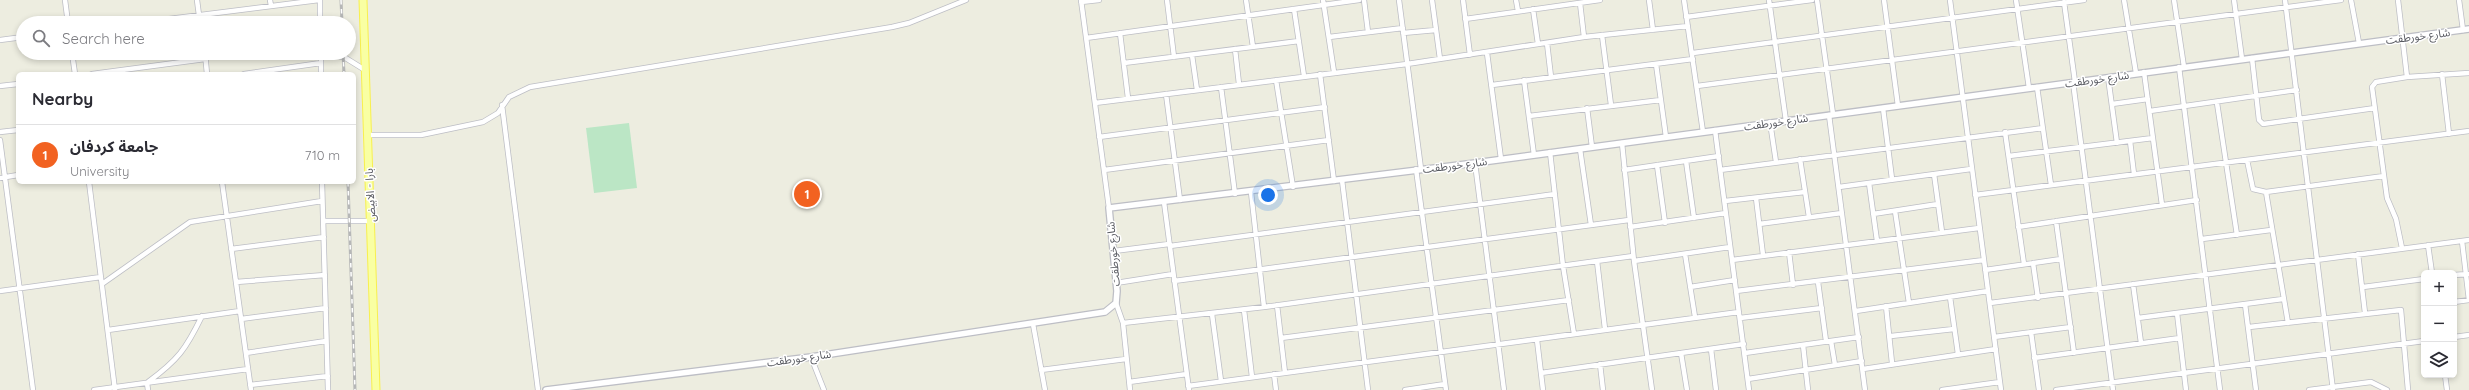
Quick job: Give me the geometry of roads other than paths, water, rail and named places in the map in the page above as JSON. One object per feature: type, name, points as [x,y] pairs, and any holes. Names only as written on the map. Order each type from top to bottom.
[{"type":"main road","name":"بارا - الابيض","points":[[363,0],[372,221],[376,390]]},
{"type":"street","points":[[65,0],[67,16]]},
{"type":"street","points":[[197,0],[199,16],[319,0],[320,16]]},
{"type":"street","points":[[270,0],[271,6]]},
{"type":"street","points":[[368,135],[421,135],[457,129],[492,118],[509,97],[530,87],[892,27],[909,23],[966,0]]},
{"type":"street","points":[[1099,0],[1081,1],[1109,208]]},
{"type":"street","points":[[1167,0],[1174,57]]},
{"type":"street","points":[[1246,0],[1252,47]]},
{"type":"street","points":[[1086,38],[1248,14],[1294,9],[1323,2],[1359,0]]},
{"type":"street","points":[[1364,0],[1368,32]]},
{"type":"street","points":[[1400,0],[1425,248],[1446,390]]},
{"type":"street","points":[[1432,0],[1440,59]]},
{"type":"street","points":[[1463,0],[1470,55]]},
{"type":"street","points":[[1516,0],[1518,11]]},
{"type":"street","points":[[1465,19],[1598,0]]},
{"type":"street","points":[[1649,0],[1653,30]]},
{"type":"street","points":[[1684,0],[1693,53],[1703,132]]},
{"type":"street","points":[[1686,17],[1769,3],[1812,0]]},
{"type":"street","points":[[1817,0],[1826,69],[1834,155],[1856,310],[1865,390]]},
{"type":"street","points":[[1884,0],[1898,106]]},
{"type":"street","points":[[1950,0],[2001,390]]},
{"type":"street","points":[[2016,0],[2028,88]]},
{"type":"street","points":[[1693,53],[2017,10],[2064,1],[2084,0]]},
{"type":"street","points":[[2124,0],[2136,73]]},
{"type":"street","points":[[2174,0],[2184,107],[2220,390]]},
{"type":"street","points":[[2234,0],[2242,59]]},
{"type":"street","points":[[2285,0],[2333,388]]},
{"type":"street","points":[[1697,86],[2341,0]]},
{"type":"street","points":[[2351,0],[2359,43]]},
{"type":"street","points":[[2398,0],[2401,38],[2407,77]]},
{"type":"street","points":[[2459,0],[2466,30]]},
{"type":"street","points":[[2064,1],[2081,148],[2113,390]]},
{"type":"street","points":[[1323,2],[1334,72]]},
{"type":"street","points":[[1580,3],[1584,37]]},
{"type":"street","points":[[1769,3],[1786,121]]},
{"type":"street","points":[[1294,9],[1304,76]]},
{"type":"street","points":[[1533,10],[1538,44]]},
{"type":"street","points":[[1095,103],[1407,64],[1584,37],[1688,26]]},
{"type":"street","points":[[1329,37],[1368,32],[1436,30]]},
{"type":"street","name":"شارع خورطقت","points":[[546,390],[811,357],[1105,312],[1116,303],[1114,251],[1109,208],[1293,187],[2359,43],[2466,30]]},
{"type":"street","points":[[1120,33],[1128,98]]},
{"type":"street","points":[[1602,35],[1605,69],[1611,105]]},
{"type":"street","points":[[0,40],[16,38]]},
{"type":"street","points":[[1124,63],[1298,41]]},
{"type":"street","points":[[1547,43],[1551,76]]},
{"type":"street","points":[[1235,50],[1238,84]]},
{"type":"street","points":[[1486,53],[1492,85],[1501,159]]},
{"type":"street","points":[[1192,55],[1197,90]]},
{"type":"street","points":[[2252,58],[2259,120],[2263,124],[2376,108]]},
{"type":"street","points":[[1492,85],[1605,69],[1693,59]]},
{"type":"street","points":[[73,60],[75,72]]},
{"type":"street","points":[[107,72],[197,60]]},
{"type":"street","points":[[205,60],[207,72]]},
{"type":"street","points":[[349,60],[366,70]]},
{"type":"street","points":[[258,72],[321,63],[321,72]]},
{"type":"street","points":[[1656,64],[1666,137]]},
{"type":"street","points":[[2144,72],[2162,205]]},
{"type":"street","points":[[2402,248],[2396,219],[2387,198],[2374,84],[2407,77],[2469,73]]},
{"type":"street","points":[[1320,74],[1334,181]]},
{"type":"street","points":[[2442,74],[2449,134]]},
{"type":"street","points":[[2108,77],[2117,143]]},
{"type":"street","points":[[1276,80],[1285,147],[1293,187]]},
{"type":"street","points":[[1524,80],[1534,155]]},
{"type":"street","points":[[0,86],[16,84]]},
{"type":"street","points":[[1221,87],[1235,194]]},
{"type":"street","points":[[2038,87],[2051,185]]},
{"type":"street","points":[[2150,111],[2217,103],[2297,90]]},
{"type":"street","points":[[1166,94],[1180,200]]},
{"type":"street","points":[[2112,104],[2148,99]]},
{"type":"street","points":[[1529,116],[1661,100]]},
{"type":"street","points":[[2217,103],[2237,235]]},
{"type":"street","points":[[502,106],[538,390]]},
{"type":"street","points":[[1099,137],[1325,107]]},
{"type":"street","points":[[1587,108],[1592,147]]},
{"type":"street","points":[[1883,108],[1892,179]]},
{"type":"street","points":[[1770,122],[1776,162]]},
{"type":"street","points":[[1720,170],[1834,155],[1888,146],[2043,128]]},
{"type":"street","points":[[0,132],[16,130]]},
{"type":"street","points":[[1715,130],[1734,280],[1745,352],[1749,390],[1745,390]]},
{"type":"street","points":[[1975,195],[2469,131]]},
{"type":"street","points":[[2005,132],[2024,264]]},
{"type":"street","points":[[2009,156],[2153,138]]},
{"type":"street","points":[[0,140],[2,177],[20,288],[33,390]]},
{"type":"street","points":[[1104,170],[1329,140]]},
{"type":"street","points":[[2130,141],[2134,174]]},
{"type":"street","points":[[1622,143],[1633,256],[1646,358],[1652,390]]},
{"type":"street","points":[[1580,149],[1591,225]]},
{"type":"street","points":[[1550,152],[1558,230],[1574,334]]},
{"type":"street","points":[[1624,170],[1718,156]]},
{"type":"street","points":[[1800,159],[1809,217]]},
{"type":"street","points":[[2247,160],[2253,189],[2266,192],[2384,176]]},
{"type":"street","points":[[1686,161],[1694,218]]},
{"type":"street","points":[[1475,163],[1494,309],[1497,346],[1504,390]]},
{"type":"street","points":[[1657,165],[1665,223]]},
{"type":"street","points":[[1839,187],[1971,169]]},
{"type":"street","points":[[1934,174],[1942,232]]},
{"type":"street","points":[[2,177],[16,175]]},
{"type":"street","points":[[1342,180],[1368,390]]},
{"type":"street","points":[[1869,183],[1876,241]]},
{"type":"street","points":[[89,184],[115,389]]},
{"type":"street","points":[[222,184],[250,388],[328,376]]},
{"type":"street","points":[[322,184],[328,390]]},
{"type":"street","points":[[1251,192],[1264,307]]},
{"type":"street","points":[[1724,201],[1805,192]]},
{"type":"street","points":[[2266,192],[2271,230],[2288,323]]},
{"type":"street","points":[[1114,251],[1256,236],[1555,194]]},
{"type":"street","points":[[1756,198],[1763,256]]},
{"type":"street","points":[[2018,227],[2197,200]]},
{"type":"street","points":[[102,284],[183,226],[200,219],[322,201]]},
{"type":"street","points":[[1164,202],[1188,388],[1221,381],[1497,346],[1739,312]]},
{"type":"street","points":[[1873,214],[1938,204]]},
{"type":"street","points":[[1895,211],[1909,303]]},
{"type":"street","points":[[1759,224],[1842,212]]},
{"type":"street","points":[[1630,227],[1726,213]]},
{"type":"street","points":[[1174,281],[1629,220]]},
{"type":"street","points":[[323,221],[372,221]]},
{"type":"street","points":[[2056,221],[2074,353]]},
{"type":"street","points":[[1732,260],[1979,228]]},
{"type":"street","points":[[2202,239],[2271,230]]},
{"type":"street","points":[[231,250],[324,237]]},
{"type":"street","points":[[1990,303],[2038,298],[2206,274],[2469,240]]},
{"type":"street","points":[[2457,302],[2469,300],[2462,241]]},
{"type":"street","points":[[2428,245],[2432,270]]},
{"type":"street","points":[[1634,261],[1730,247]]},
{"type":"street","points":[[1789,252],[1793,285]]},
{"type":"street","points":[[1685,254],[1695,317]]},
{"type":"street","points":[[2358,254],[2365,313]]},
{"type":"street","points":[[1123,323],[1244,310],[1356,293],[1633,256]]},
{"type":"street","points":[[1985,270],[2061,259]]},
{"type":"street","points":[[1736,291],[1851,278],[1984,260]]},
{"type":"street","points":[[1597,261],[1605,330]]},
{"type":"street","points":[[2033,263],[2038,298]]},
{"type":"street","points":[[1116,283],[1173,274]]},
{"type":"street","points":[[2457,275],[2467,274]]},
{"type":"street","points":[[236,282],[325,275]]},
{"type":"street","points":[[0,291],[101,278]]},
{"type":"street","points":[[2363,287],[2421,279]]},
{"type":"street","points":[[1690,287],[1734,280]]},
{"type":"street","points":[[1818,282],[1822,308],[1835,365]]},
{"type":"street","points":[[2133,284],[2141,343]]},
{"type":"street","points":[[1856,310],[1988,291]]},
{"type":"street","points":[[1950,297],[1958,354]]},
{"type":"street","points":[[2138,318],[2283,299]]},
{"type":"street","points":[[1281,338],[1568,300]]},
{"type":"street","points":[[1116,303],[1123,323],[1130,390]]},
{"type":"street","points":[[2245,304],[2256,390]]},
{"type":"street","points":[[1276,305],[1285,373]]},
{"type":"street","points":[[1886,306],[1892,363]]},
{"type":"street","points":[[241,319],[326,308]]},
{"type":"street","points":[[1740,318],[1822,308]]},
{"type":"street","points":[[1244,310],[1252,377]]},
{"type":"street","points":[[2249,327],[2401,310],[2408,390]]},
{"type":"street","points":[[108,330],[240,311]]},
{"type":"street","points":[[2177,313],[2186,390]]},
{"type":"street","points":[[1212,314],[1221,381]]},
{"type":"street","points":[[147,383],[178,358],[202,316]]},
{"type":"street","points":[[1033,324],[1045,390]]},
{"type":"street","points":[[1994,337],[2071,327]]},
{"type":"street","points":[[1890,336],[1954,329]]},
{"type":"street","points":[[2031,332],[2039,390]]},
{"type":"street","points":[[2457,337],[2469,335]]},
{"type":"street","points":[[1745,352],[1859,337]]},
{"type":"street","points":[[2034,358],[2180,338]]},
{"type":"street","points":[[1537,340],[1543,390]]},
{"type":"street","points":[[2056,390],[2421,340]]},
{"type":"street","points":[[246,353],[326,341]]},
{"type":"street","points":[[1541,373],[1744,344]]},
{"type":"street","points":[[1803,344],[1808,390]]},
{"type":"street","points":[[1711,349],[1716,390]]},
{"type":"street","points":[[1863,369],[1892,363],[1996,349]]},
{"type":"street","points":[[1681,353],[1687,390]]},
{"type":"street","points":[[811,357],[824,390]]},
{"type":"street","points":[[1041,370],[1126,358]]},
{"type":"street","points":[[1748,379],[1862,361]]},
{"type":"street","points":[[1600,364],[1603,390]]},
{"type":"street","points":[[94,390],[115,389],[248,369]]},
{"type":"street","points":[[1129,382],[1187,374]]},
{"type":"street","points":[[1274,374],[1276,390]]},
{"type":"street","points":[[2445,378],[2447,390]]},
{"type":"street","points":[[1942,390],[2000,382]]},
{"type":"street","points":[[2309,390],[2371,382],[2387,390]]},
{"type":"street","points":[[147,383],[148,390]]},
{"type":"street","points":[[1405,390],[1445,384]]},
{"type":"railway","points":[[341,0],[342,16]]},
{"type":"railway","points":[[343,60],[344,72]]},
{"type":"railway","points":[[348,184],[355,390]]},
{"type":"place","name":"جامعة كردفان","points":[[807,194]]}]
